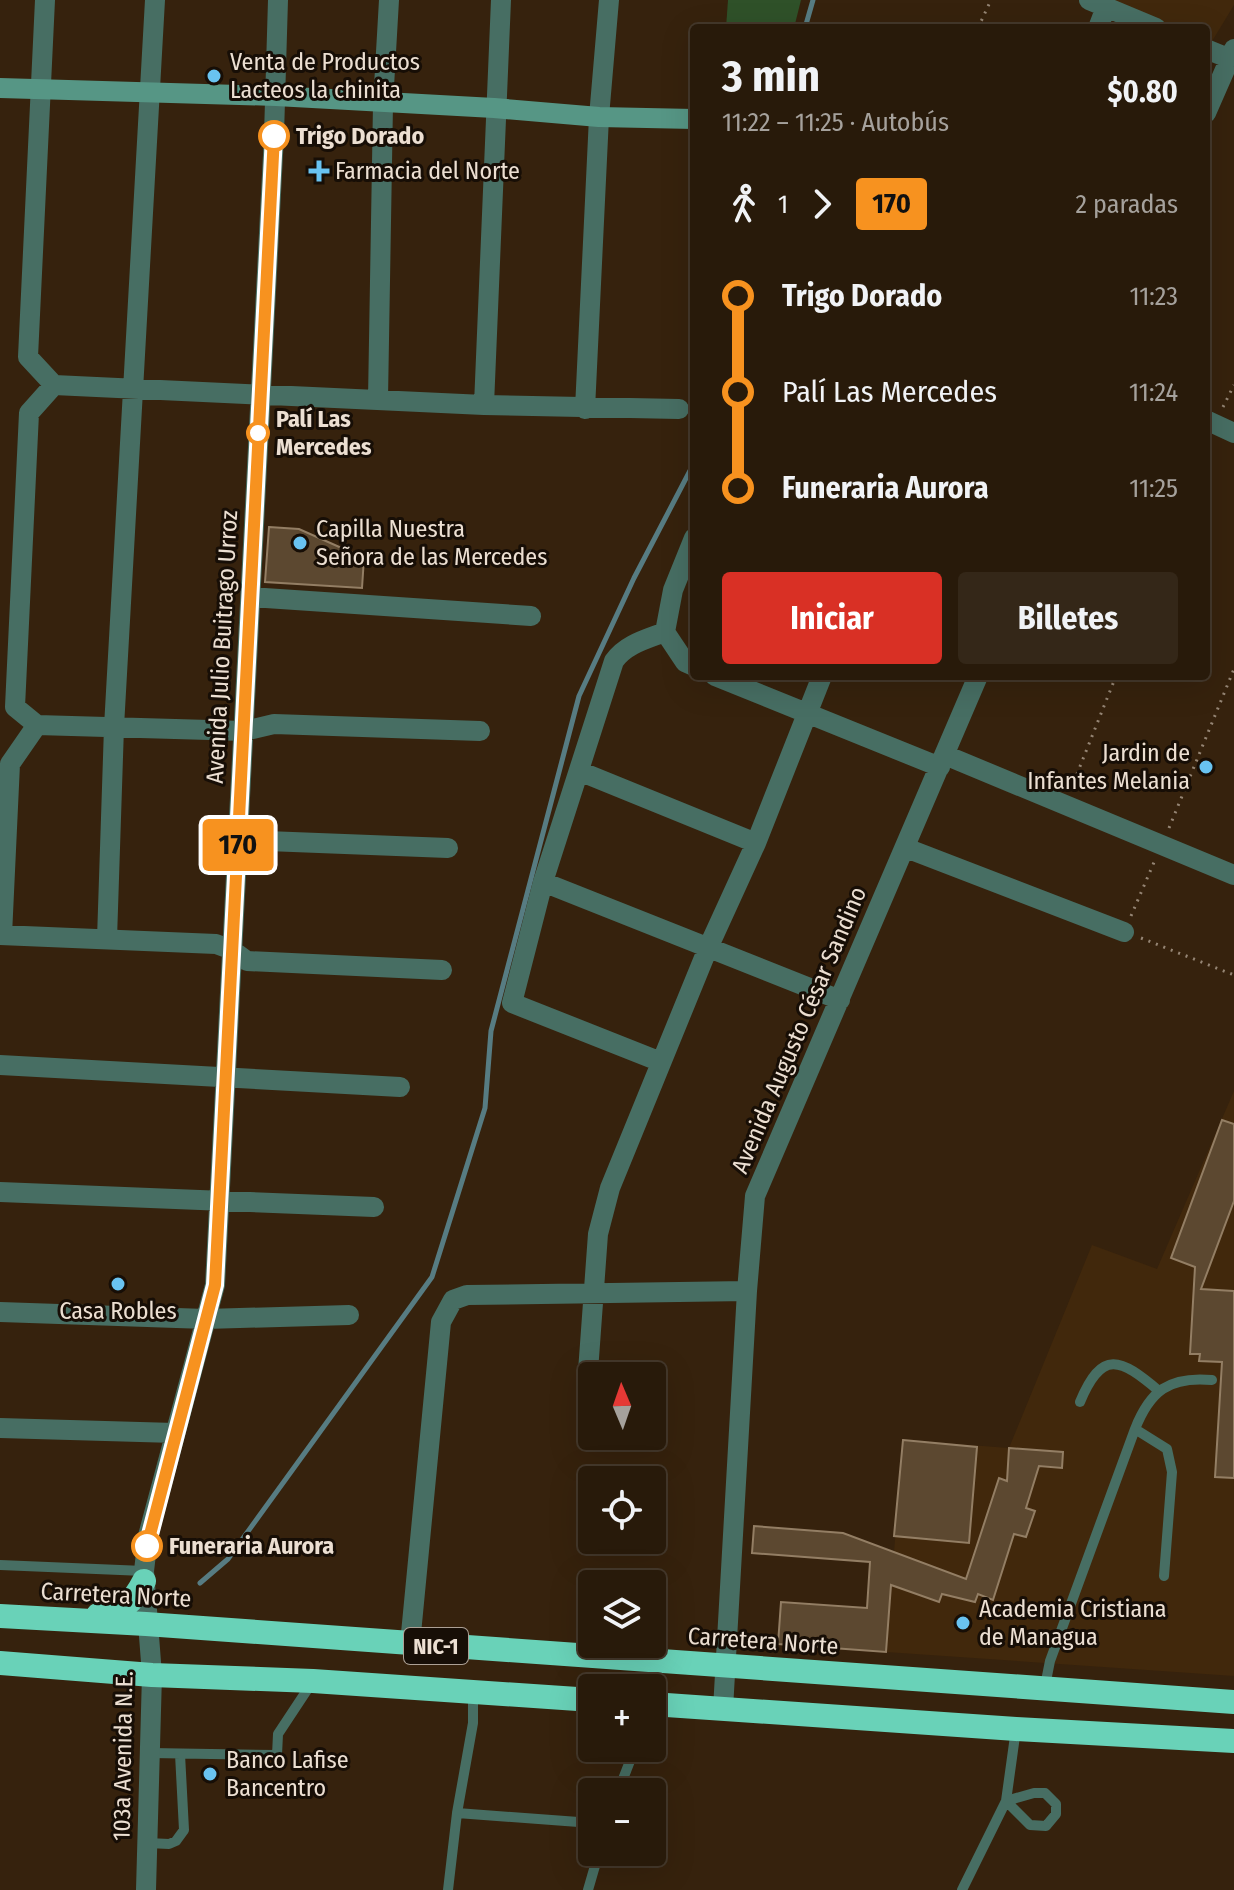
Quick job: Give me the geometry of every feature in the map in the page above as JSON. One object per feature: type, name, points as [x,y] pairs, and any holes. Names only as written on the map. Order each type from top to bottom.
[{"type":"highway","points":[[55,1618],[117,1611],[131,1603],[144,1576]]},
{"type":"highway","name":"Carretera Norte","points":[[0,1616],[1234,1702]]},
{"type":"highway","name":"NIC-1","points":[[0,1663],[152,1675],[313,1681],[578,1699]]},
{"type":"highway","points":[[1045,1689],[1044,1706],[1049,1718],[1112,1725],[1166,1738]]},
{"type":"highway","points":[[666,1705],[1234,1741]]},
{"type":"street","points":[[45,0],[28,357],[54,385],[585,409],[679,409]]},
{"type":"street","points":[[107,939],[114,727],[155,0]]},
{"type":"street","name":"Avenida Julio Buitrago Urroz","points":[[146,1624],[144,1576],[148,1536],[215,1285],[276,96],[278,0]]},
{"type":"street","points":[[378,399],[383,104],[389,0]]},
{"type":"street","points":[[484,405],[494,108],[501,0]]},
{"type":"street","points":[[585,409],[599,117],[609,0]]},
{"type":"street","points":[[1098,4],[1146,24]]},
{"type":"street","points":[[1210,50],[1231,54],[1210,104]]},
{"type":"street","points":[[0,88],[276,96],[599,117],[690,119]]},
{"type":"street","points":[[54,385],[29,413],[15,707],[37,725],[244,731],[274,724],[480,731]]},
{"type":"street","points":[[1210,422],[1234,433]]},
{"type":"street","points":[[690,548],[673,590],[665,632],[685,662],[690,664]]},
{"type":"street","points":[[251,597],[531,616]]},
{"type":"street","points":[[661,1062],[512,1003],[543,882],[614,661],[628,647],[665,632]]},
{"type":"street","points":[[724,680],[805,714],[1065,803],[1234,875]]},
{"type":"street","points":[[588,1362],[598,1234],[610,1188],[708,948],[756,843],[820,680]]},
{"type":"street","name":"Avenida Augusto César Sandino","points":[[723,1709],[755,1196],[976,680]]},
{"type":"street","points":[[37,725],[10,764],[1,935],[216,944],[232,950],[247,961],[442,970]]},
{"type":"street","points":[[579,771],[756,843]]},
{"type":"street","points":[[238,840],[448,848]]},
{"type":"street","points":[[906,848],[1124,932]]},
{"type":"street","points":[[543,882],[840,1000]]},
{"type":"street","points":[[0,1065],[400,1087]]},
{"type":"street","points":[[0,1192],[374,1207]]},
{"type":"street","points":[[410,1644],[441,1322],[453,1300],[467,1295],[747,1291]]},
{"type":"street","points":[[0,1312],[206,1319],[349,1315]]},
{"type":"street","points":[[0,1428],[175,1433]]},
{"type":"street","name":"103a Avenida N.E.","points":[[146,1624],[152,1675],[146,1890]]},
{"type":"lane","points":[[1080,1402],[1096,1371],[1112,1365],[1129,1367],[1159,1391]]},
{"type":"lane","points":[[1045,1689],[1050,1661],[1144,1405],[1159,1391],[1181,1381],[1212,1380]]},
{"type":"lane","points":[[1135,1429],[1167,1449],[1172,1472],[1164,1576]]},
{"type":"lane","points":[[0,1565],[144,1576]]},
{"type":"lane","points":[[151,1753],[277,1755],[278,1734],[313,1681]]},
{"type":"lane","points":[[448,1890],[457,1813],[473,1723],[473,1692]]},
{"type":"lane","points":[[962,1890],[1006,1801],[1016,1729]]},
{"type":"lane","points":[[148,1843],[169,1844],[182,1835],[180,1754]]},
{"type":"lane","points":[[1045,1793],[1056,1804],[1056,1814],[1046,1826],[1035,1827],[1006,1801],[1045,1793]]},
{"type":"lane","points":[[457,1813],[578,1822]]},
{"type":"lane","points":[[588,1890],[595,1866]]},
{"type":"path","points":[[980,24],[991,0]]},
{"type":"path","points":[[1065,803],[1114,680]]},
{"type":"shaded area","points":[[1107,0],[1234,0],[1211,43],[1210,24],[1165,24]]},
{"type":"shaded area","points":[[1234,1091],[1234,1676],[886,1652],[903,1440],[1009,1448],[1092,1245],[1157,1269]]},
{"type":"green space","points":[[728,0],[801,0],[795,24],[726,24]]},
{"type":"building","name":"Capilla Nuestra Señora de las Mercedes","points":[[269,527],[299,529],[364,558],[362,588],[265,582]]},
{"type":"building","points":[[1222,1120],[1234,1124],[1234,1201],[1201,1289],[1234,1291],[1234,1478],[1215,1477],[1222,1362],[1199,1361],[1200,1354],[1190,1354],[1195,1267],[1171,1258]]},
{"type":"building","points":[[903,1440],[977,1447],[969,1543],[894,1536]]},
{"type":"building","points":[[1009,1448],[1063,1452],[1062,1468],[1039,1466],[1026,1508],[1035,1511],[1026,1537],[1014,1534],[993,1600],[978,1594],[975,1602],[942,1594],[939,1602],[891,1585],[886,1652],[778,1644],[781,1602],[867,1608],[870,1562],[752,1553],[754,1526],[843,1533],[966,1579],[999,1478],[1007,1481]]},
{"type":"waterway","points":[[806,24],[813,0]]},
{"type":"waterway","points":[[200,1583],[228,1559],[432,1277],[485,1108],[491,1031],[579,696],[634,578],[690,471]]},
{"type":"bus line","name":"170","points":[[147,1546],[215,1285],[274,136]]},
{"type":"place","name":"Venta de Productos Lacteos la chinita","points":[[214,76]]},
{"type":"place","name":"Trigo Dorado","points":[[274,136]]},
{"type":"place","name":"Farmacia del Norte","points":[[319,171]]},
{"type":"place","name":"Palí Las Mercedes","points":[[258,433]]},
{"type":"place","name":"Capilla Nuestra Señora de las Mercedes","points":[[300,543]]},
{"type":"place","name":"Jardin de Infantes Melania","points":[[1206,767]]},
{"type":"place","name":"Casa Robles","points":[[118,1284]]},
{"type":"place","name":"Funeraria Aurora","points":[[147,1546]]},
{"type":"place","name":"Academia Cristiana de Managua","points":[[963,1623]]},
{"type":"place","name":"Banco Lafise Bancentro","points":[[210,1774]]}]
